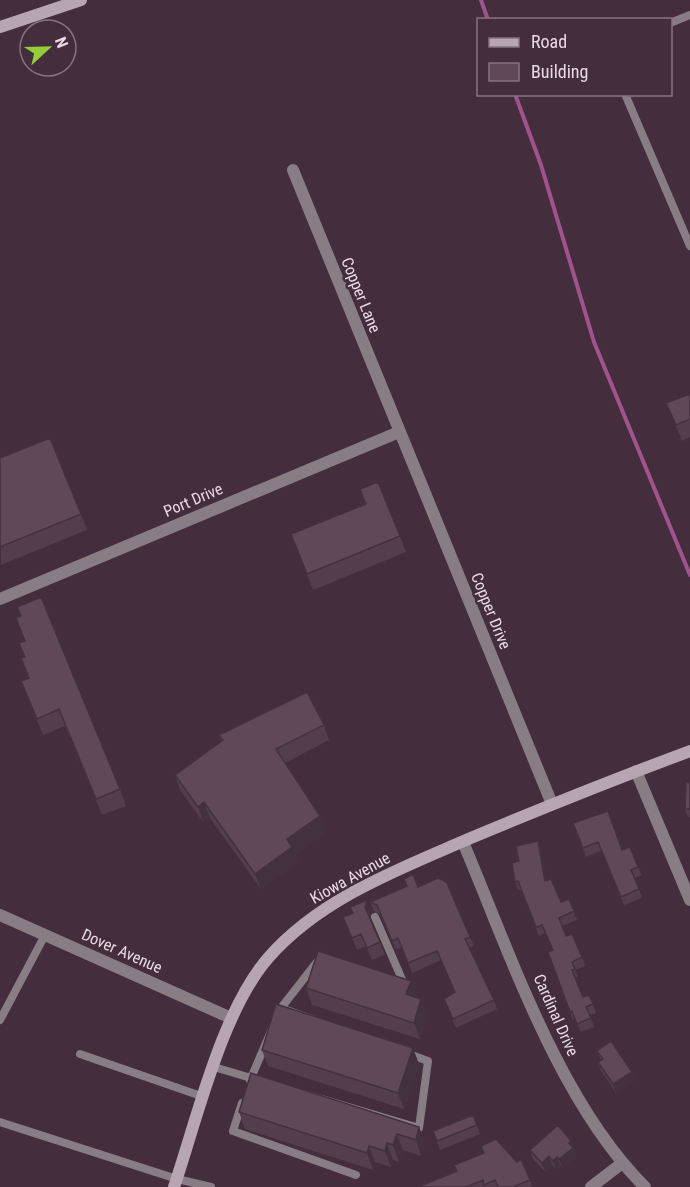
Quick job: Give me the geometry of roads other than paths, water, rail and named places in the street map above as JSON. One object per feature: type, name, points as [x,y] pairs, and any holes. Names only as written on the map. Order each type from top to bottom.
[{"type":"street","points":[[0,27],[81,0]]},
{"type":"street","name":"Copper Lane","points":[[293,170],[399,432]]},
{"type":"street","name":"Port Drive","points":[[0,598],[399,432]]},
{"type":"street","name":"Copper Drive","points":[[399,432],[552,804]]},
{"type":"street","name":"Kiowa Avenue","points":[[175,1183],[231,1018],[268,958],[312,917],[394,872],[552,804],[690,751]]},
{"type":"street","points":[[636,771],[690,900]]},
{"type":"street","name":"Cardinal Drive","points":[[463,842],[552,1051],[582,1104],[621,1164],[645,1187]]},
{"type":"street","name":"Dover Avenue","points":[[0,915],[231,1018]]},
{"type":"street","points":[[591,1187],[621,1164]]},
{"type":"lane","points":[[672,22],[690,15]]},
{"type":"lane","points":[[626,96],[690,246]]},
{"type":"lane","points":[[375,917],[404,984],[393,981]]},
{"type":"lane","points":[[0,1020],[45,935]]},
{"type":"lane","points":[[247,1089],[281,1008],[319,960],[329,963]]},
{"type":"lane","points":[[214,1066],[419,1128],[428,1061],[281,1008]]},
{"type":"lane","points":[[80,1054],[204,1097]]},
{"type":"lane","points":[[243,1099],[233,1131],[356,1175]]},
{"type":"lane","points":[[0,1122],[175,1183],[211,1187]]},
{"type":"waterway","points":[[481,0],[487,18]]},
{"type":"waterway","points":[[516,96],[541,165],[594,342],[690,575]]}]
